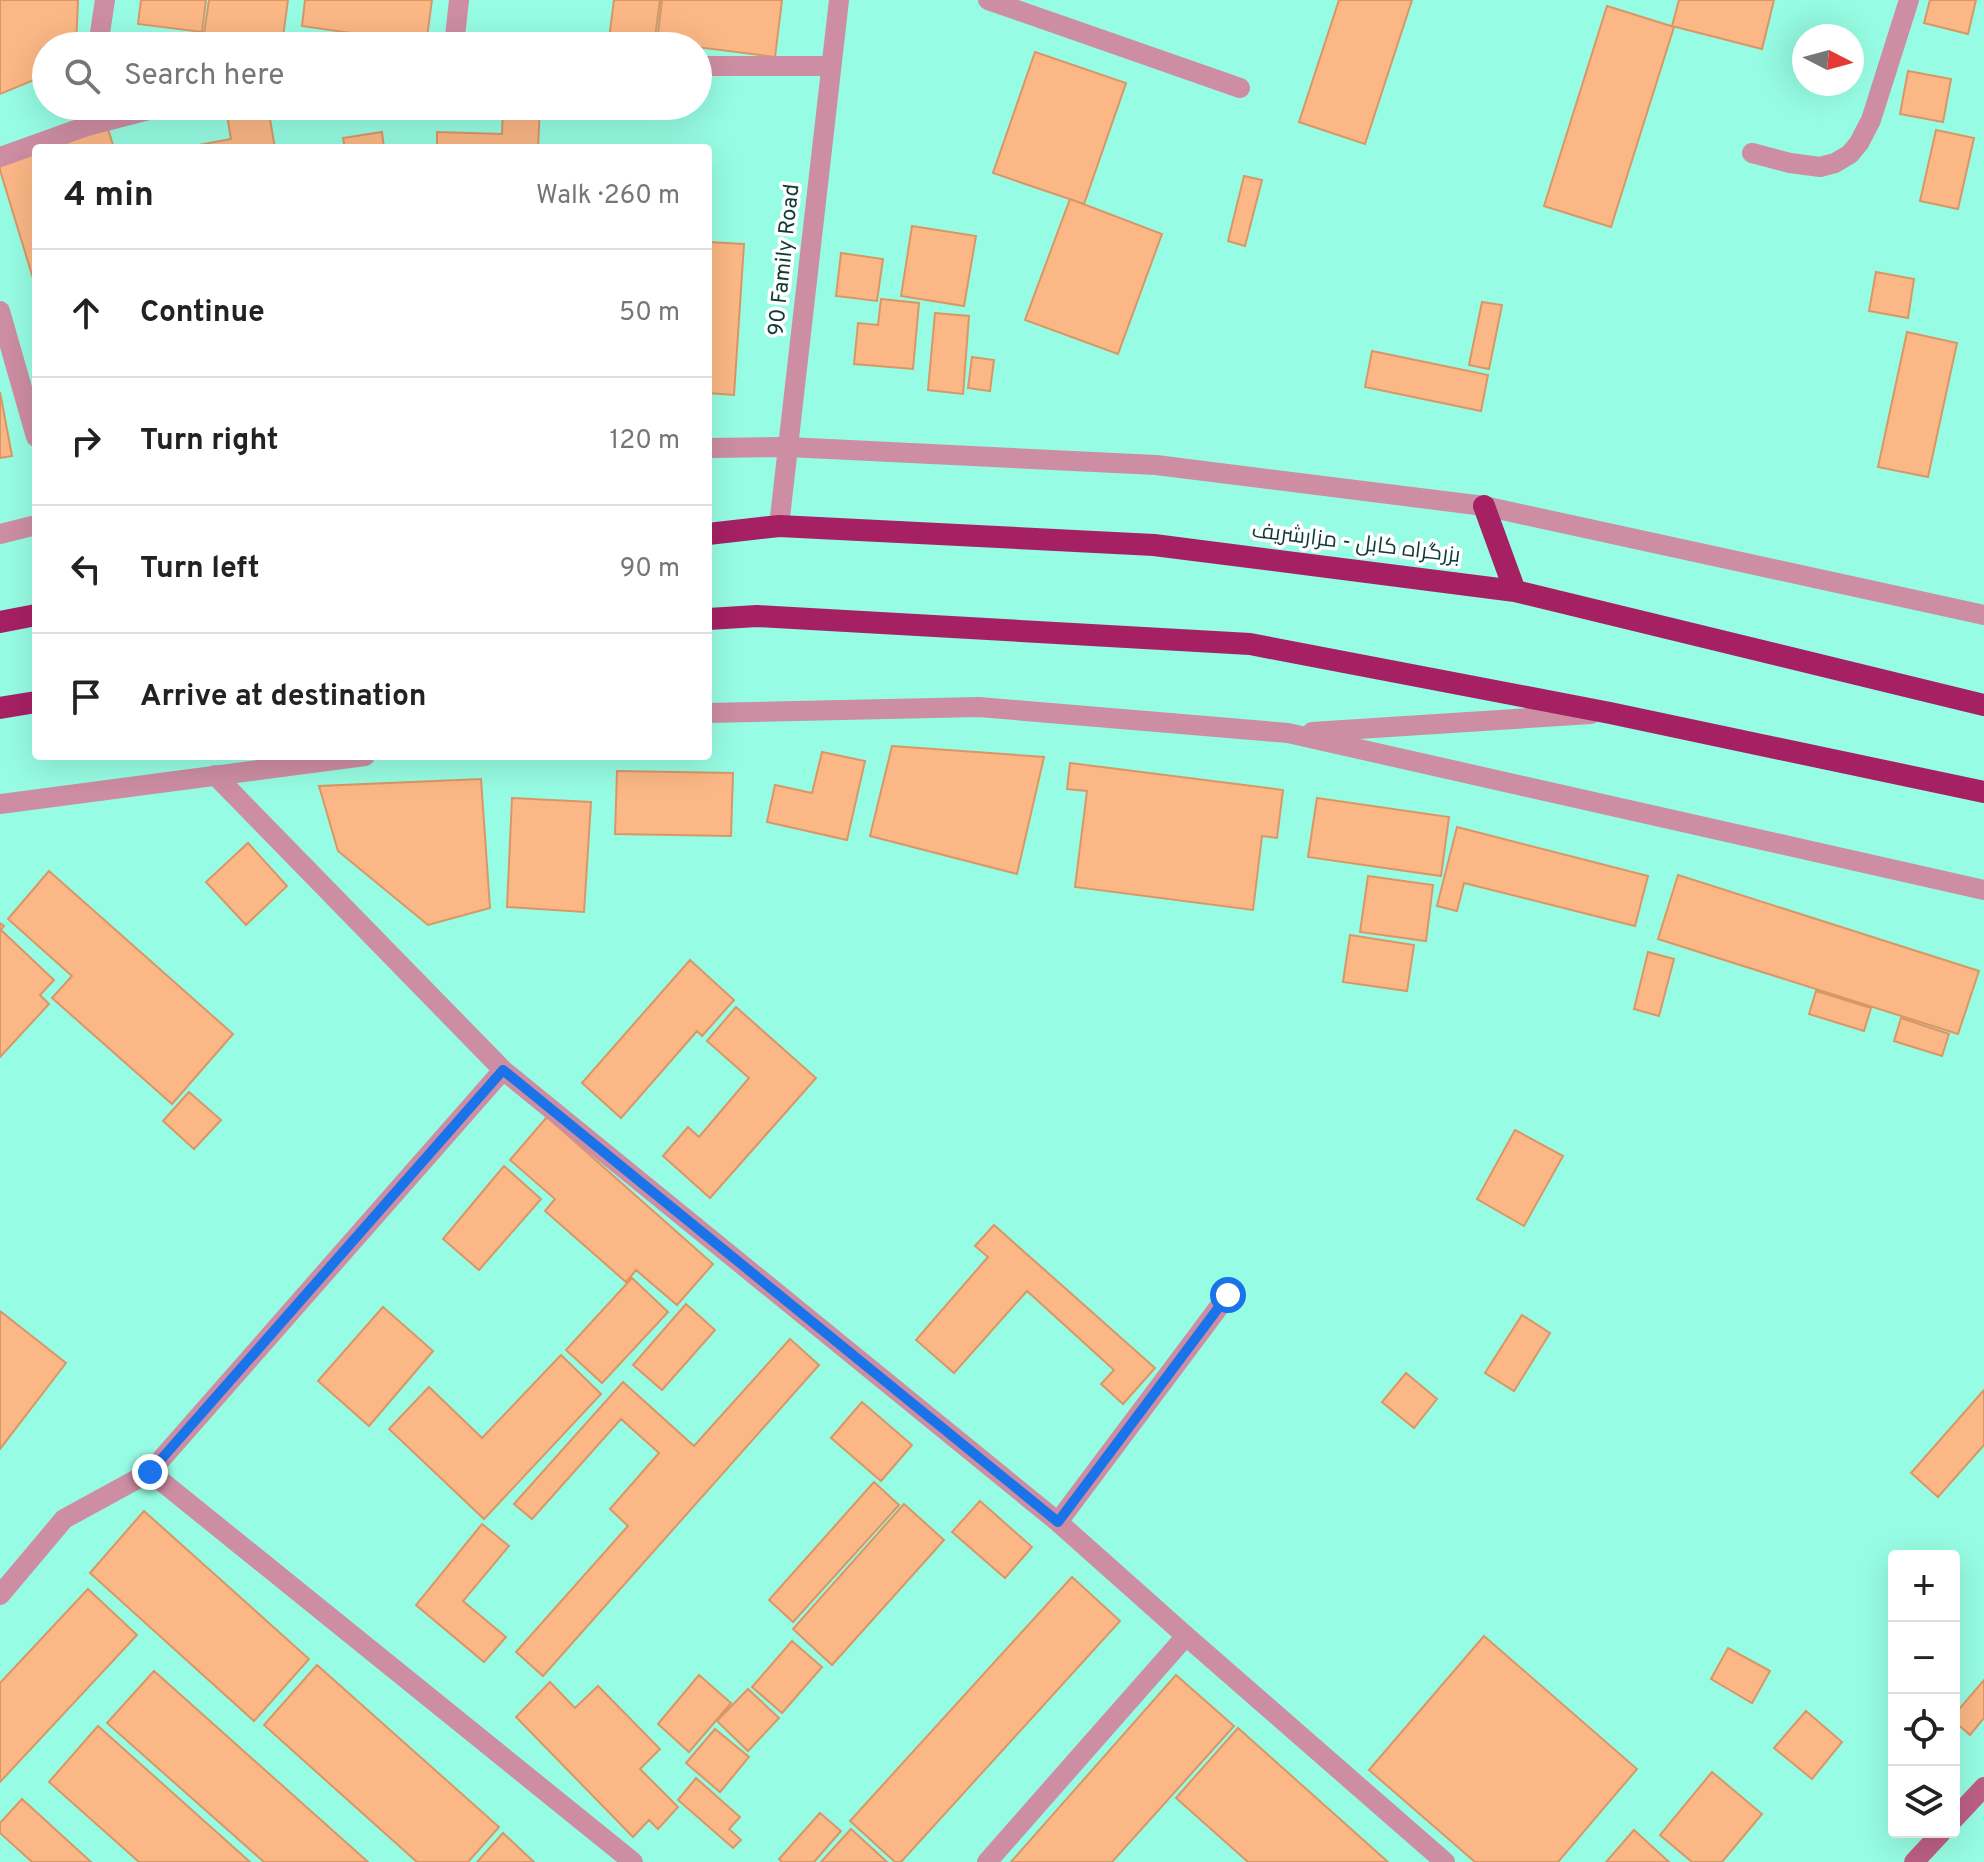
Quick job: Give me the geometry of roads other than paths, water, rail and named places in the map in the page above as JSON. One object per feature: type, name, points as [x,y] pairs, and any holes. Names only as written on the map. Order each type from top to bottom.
[{"type":"highway","points":[[1484,506],[1515,591]]},
{"type":"highway","name":"بزرگراه کابل - مزارشریف","points":[[712,534],[779,526],[1154,545],[1515,591],[1984,705]]},
{"type":"highway","points":[[0,622],[32,616]]},
{"type":"highway","points":[[712,619],[757,616],[1250,644],[1610,713],[1984,792]]},
{"type":"highway","points":[[0,708],[32,703]]},
{"type":"main road","points":[[1960,1813],[1984,1787]]},
{"type":"main road","points":[[1914,1862],[1936,1838]]},
{"type":"street","points":[[100,32],[105,0]]},
{"type":"street","points":[[456,32],[459,0]]},
{"type":"street","name":"90 Family Road","points":[[779,526],[839,0]]},
{"type":"street","points":[[988,0],[1240,88]]},
{"type":"street","points":[[1752,153],[1820,167],[1850,154],[1871,120],[1909,0]]},
{"type":"street","points":[[712,66],[830,66]]},
{"type":"street","points":[[0,157],[80,120]]},
{"type":"street","points":[[0,311],[32,423]]},
{"type":"street","points":[[712,448],[788,447],[1156,465],[1484,506],[1984,615]]},
{"type":"street","points":[[0,534],[32,526]]},
{"type":"street","points":[[712,713],[979,707],[1288,733],[1984,890]]},
{"type":"street","points":[[1288,733],[1610,713]]},
{"type":"street","points":[[0,804],[333,760]]},
{"type":"street","points":[[215,775],[503,1070],[1058,1522],[1445,1862]]},
{"type":"street","points":[[0,1595],[64,1519],[150,1472],[503,1070]]},
{"type":"street","points":[[1058,1522],[1228,1295]]},
{"type":"street","points":[[150,1472],[633,1862]]},
{"type":"street","points":[[987,1862],[1186,1636]]}]
